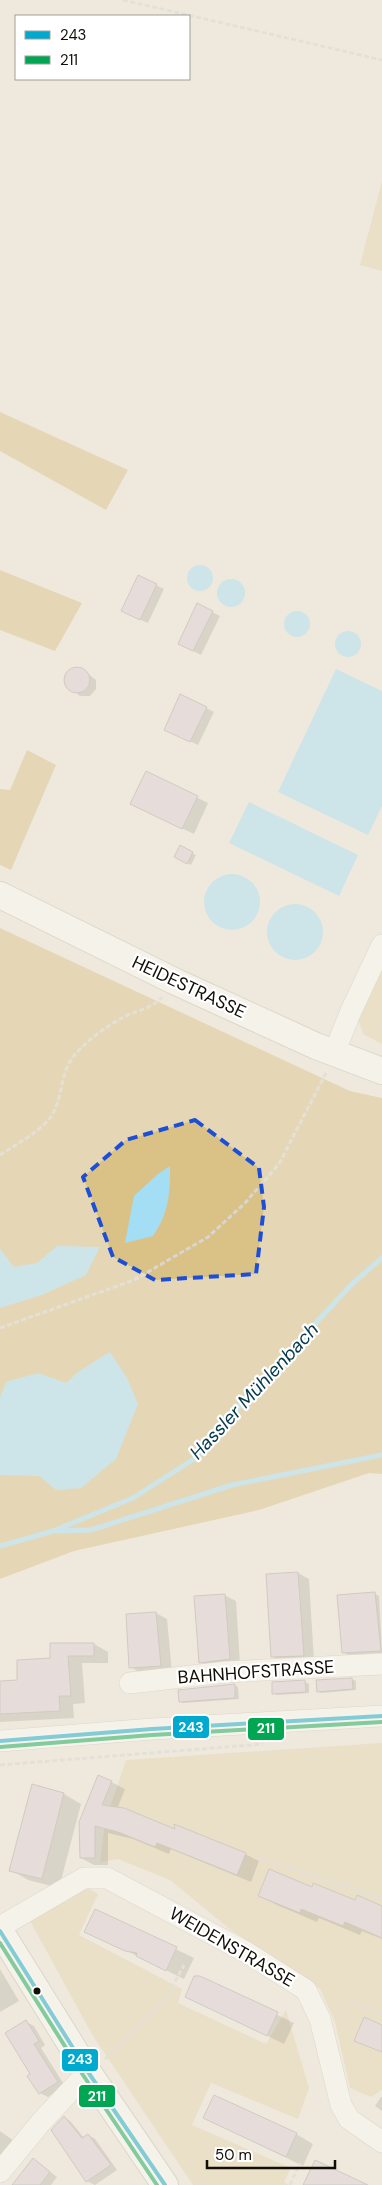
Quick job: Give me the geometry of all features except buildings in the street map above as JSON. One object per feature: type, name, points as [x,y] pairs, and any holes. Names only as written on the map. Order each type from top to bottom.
[{"type":"main road","name":"HEIDESTRASSE","points":[[0,894],[331,1061],[382,1071]]},
{"type":"main road","points":[[0,1931],[88,2072],[165,2185]]},
{"type":"street","points":[[331,1061],[351,1011],[382,945]]},
{"type":"street","name":"BAHNHOFSTRASSE","points":[[130,1683],[226,1672],[382,1664]]},
{"type":"street","points":[[0,1741],[152,1729],[382,1716]]},
{"type":"street","name":"WEIDENSTRASSE","points":[[0,1927],[84,1878],[107,1878],[246,1952],[306,1990],[320,2018],[341,2105],[349,2118],[382,2142]]},
{"type":"street","points":[[0,2172],[42,2121],[88,2072]]},
{"type":"path","points":[[123,0],[188,15]]},
{"type":"path","points":[[190,16],[382,60]]},
{"type":"path","points":[[0,1155],[36,1131],[53,1114],[67,1065],[78,1050],[122,1018],[142,1010],[159,1000],[174,981]]},
{"type":"path","points":[[0,1328],[134,1280],[208,1237],[245,1203],[279,1164],[331,1061]]},
{"type":"path","points":[[0,1765],[269,1743]]},
{"type":"path","points":[[258,1858],[382,1897]]},
{"type":"path","points":[[88,2072],[102,2063],[167,1997],[184,1965]]},
{"type":"path","points":[[350,2002],[382,2013]]},
{"type":"path","points":[[290,2185],[300,2163]]},
{"type":"highlighted area","points":[[195,1120],[259,1168],[264,1207],[256,1274],[155,1280],[113,1257],[83,1177],[126,1140]]},
{"type":"shaded area","points":[[382,181],[382,271],[360,265]]},
{"type":"shaded area","points":[[0,412],[128,470],[106,510],[0,451]]},
{"type":"shaded area","points":[[0,570],[82,603],[55,651],[0,630]]},
{"type":"shaded area","points":[[27,750],[56,765],[11,870],[0,865],[0,789],[10,790]]},
{"type":"shaded area","points":[[0,928],[350,1091],[382,1098],[382,1474],[369,1473],[259,1510],[74,1551],[0,1579]]},
{"type":"shaded area","points":[[382,960],[382,1044],[363,1034],[357,1015]]},
{"type":"shaded area","points":[[382,1743],[382,2090],[371,2097],[350,2088],[335,2022],[320,1989],[231,1930],[170,1880],[118,1859],[100,1862],[105,1822],[126,1760]]},
{"type":"shaded area","points":[[86,1887],[98,1894],[79,1935],[182,1989],[178,2003],[266,2044],[286,2010],[309,2088],[298,2119],[211,2083],[192,2125],[291,2168],[284,2182],[289,2185],[193,2185],[93,2036],[29,1919]]},
{"type":"water","points":[[200,565],[210,568],[213,578],[210,588],[200,591],[190,588],[187,578],[190,568]]},
{"type":"water","points":[[231,579],[241,583],[245,593],[241,603],[231,607],[221,603],[217,593],[221,583]]},
{"type":"water","points":[[297,611],[306,615],[310,624],[306,633],[297,637],[288,633],[284,624],[288,615]]},
{"type":"water","points":[[348,631],[357,635],[361,644],[357,653],[348,657],[339,653],[335,644],[339,635]]},
{"type":"water","points":[[336,669],[382,691],[382,806],[368,835],[278,792]]},
{"type":"water","points":[[249,802],[358,855],[339,896],[229,843]]},
{"type":"water","points":[[232,874],[243,876],[252,882],[258,891],[260,902],[258,913],[252,922],[243,928],[232,930],[221,928],[212,922],[206,913],[204,902],[206,891],[212,882],[221,876]]},
{"type":"water","points":[[295,904],[306,906],[315,912],[321,921],[323,932],[321,943],[315,952],[306,958],[295,960],[284,958],[275,952],[269,943],[267,932],[269,921],[275,912],[284,906]]},
{"type":"water","points":[[170,1166],[168,1203],[153,1236],[125,1243],[134,1196],[158,1174]]},
{"type":"water","points":[[57,1246],[100,1247],[86,1275],[42,1295],[0,1308],[0,1249],[14,1267],[37,1263]]},
{"type":"water","points":[[110,1352],[127,1378],[138,1404],[116,1459],[81,1488],[56,1490],[39,1476],[0,1475],[0,1397],[6,1382],[38,1373],[66,1383],[78,1372]]},
{"type":"waterway","name":"Hassler Mühlenbach","points":[[0,1546],[53,1531],[133,1498],[194,1459],[248,1396],[353,1283],[382,1258]]},
{"type":"waterway","points":[[57,1531],[91,1530],[232,1485],[382,1455]]},
{"type":"transit line","name":"243","points":[[0,1741],[152,1729],[382,1716]]},
{"type":"transit line","name":"211","points":[[0,1747],[152,1735],[382,1722]]},
{"type":"transit line","name":"243","points":[[0,1931],[88,2072],[165,2185]]},
{"type":"transit line","name":"211","points":[[0,1943],[83,2075],[157,2185]]}]
